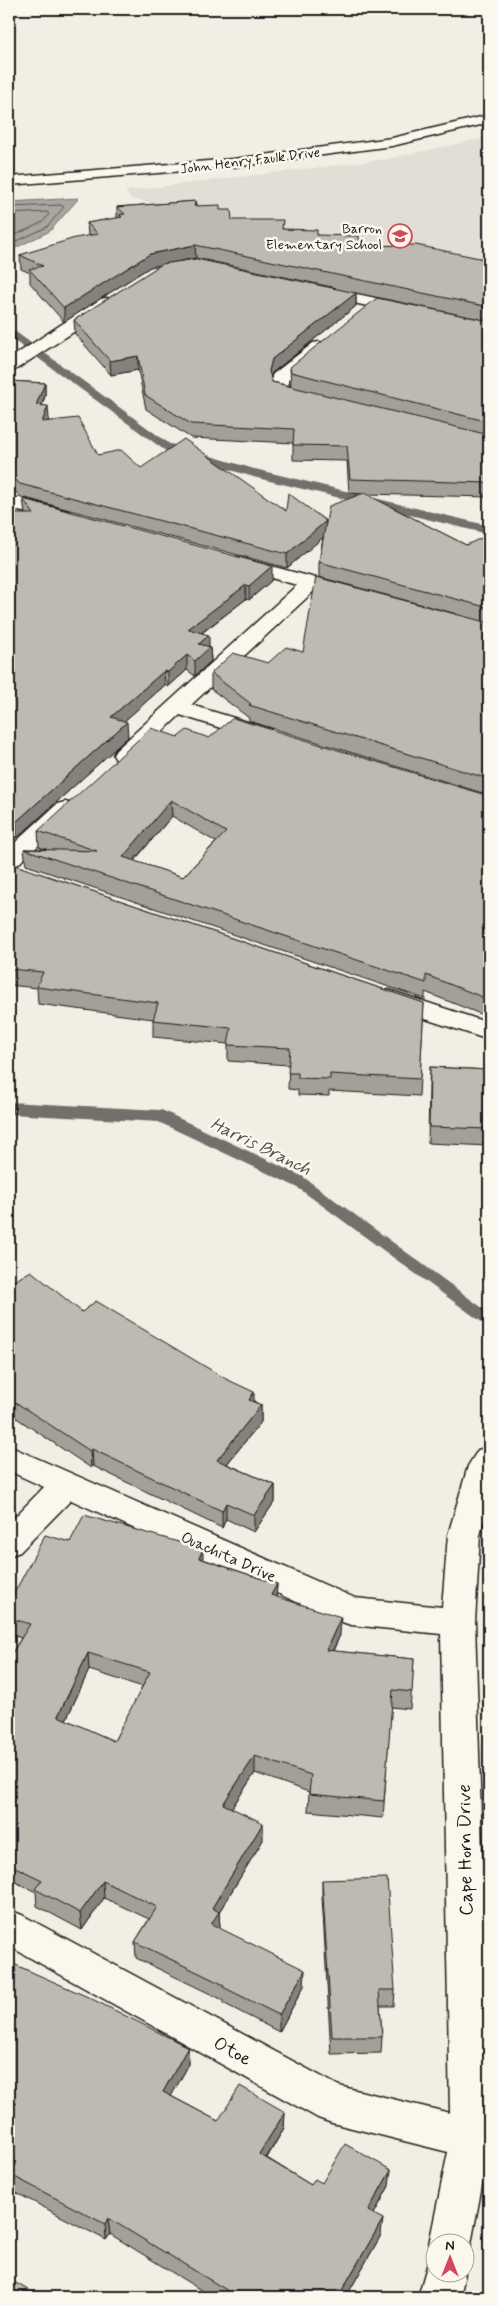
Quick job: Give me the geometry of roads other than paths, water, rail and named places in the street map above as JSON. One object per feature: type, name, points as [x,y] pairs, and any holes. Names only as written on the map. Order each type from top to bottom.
[{"type":"street","name":"John Henry Faulk Drive","points":[[9,181],[79,178],[233,163],[392,142],[489,119]]},
{"type":"street","points":[[308,289],[422,313]]},
{"type":"street","points":[[14,362],[124,292]]},
{"type":"street","points":[[359,314],[373,303]]},
{"type":"street","points":[[328,403],[280,391],[279,378],[330,338]]},
{"type":"street","points":[[9,504],[21,504],[78,520]]},
{"type":"street","points":[[218,558],[368,598]]},
{"type":"street","points":[[110,767],[311,583]]},
{"type":"street","points":[[176,707],[280,740]]},
{"type":"street","points":[[15,868],[81,794]]},
{"type":"street","points":[[367,990],[489,1032]]},
{"type":"street","name":"Ouachita Drive","points":[[9,1458],[351,1611],[458,1622]]},
{"type":"street","name":"Cape Horn Drive","points":[[452,2234],[471,2138],[458,1622],[464,1534],[484,1466],[489,1459]]},
{"type":"street","points":[[9,1543],[68,1484]]},
{"type":"street","name":"Otoe","points":[[9,1927],[332,2104],[471,2138]]},
{"type":"street","points":[[439,2297],[442,2284]]},
{"type":"water","points":[[79,198],[50,231],[9,251],[9,202]]},
{"type":"waterway","points":[[9,332],[167,447],[184,452]]},
{"type":"waterway","points":[[204,458],[254,473],[489,530]]},
{"type":"waterway","name":"Harris Branch","points":[[9,1108],[160,1116],[300,1182],[489,1320]]},
{"type":"place","name":"Barron Elementary School","points":[[400,236]]}]
